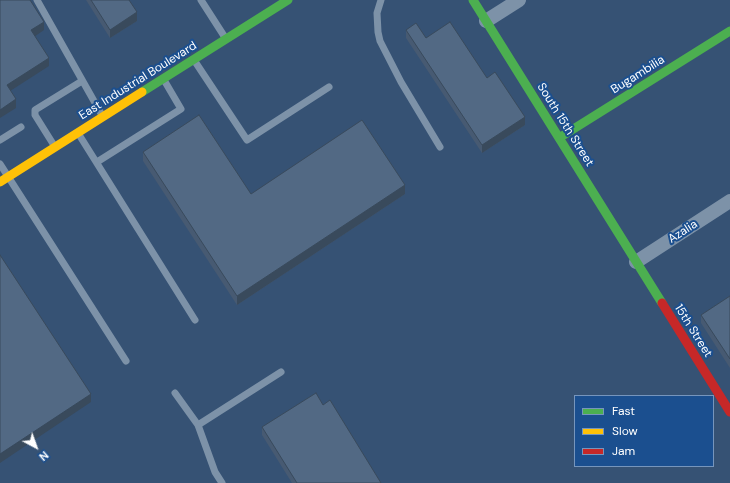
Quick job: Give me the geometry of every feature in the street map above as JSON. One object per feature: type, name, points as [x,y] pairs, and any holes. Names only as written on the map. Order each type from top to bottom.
[{"type":"street","name":"East Industrial Boulevard","points":[[0,182],[288,0]]},
{"type":"street","name":"South 15th Street","points":[[473,0],[636,262]]},
{"type":"street","points":[[486,21],[519,0]]},
{"type":"street","name":"Bugambilia","points":[[559,138],[730,31]]},
{"type":"street","name":"Azalia","points":[[636,262],[730,201]]},
{"type":"street","name":"15th Street","points":[[636,262],[727,399],[730,412]]},
{"type":"lane","points":[[37,0],[103,117]]},
{"type":"lane","points":[[201,0],[226,39]]},
{"type":"lane","points":[[381,0],[377,13],[380,41],[401,82],[440,147]]},
{"type":"lane","points":[[194,60],[247,140],[329,87]]},
{"type":"lane","points":[[96,162],[181,109],[163,79]]},
{"type":"lane","points":[[55,148],[35,115],[35,110],[82,81]]},
{"type":"lane","points":[[0,140],[20,127]]},
{"type":"lane","points":[[78,133],[195,320]]},
{"type":"lane","points":[[0,164],[126,361]]},
{"type":"lane","points":[[198,425],[281,372]]},
{"type":"lane","points":[[175,393],[198,425],[215,472],[222,483]]},
{"type":"building","points":[[0,0],[30,0],[44,22],[31,30],[49,58],[7,85],[16,99],[0,110]]},
{"type":"building","points":[[91,0],[129,0],[137,12],[110,30]]},
{"type":"building","points":[[450,22],[487,78],[495,72],[525,117],[482,145],[406,30],[416,23],[426,38]]},
{"type":"building","points":[[199,115],[251,194],[362,120],[405,185],[237,296],[143,152]]},
{"type":"building","points":[[0,255],[91,394],[0,454]]},
{"type":"building","points":[[730,296],[730,359],[701,315]]},
{"type":"building","points":[[316,393],[323,405],[330,400],[381,483],[297,483],[262,427]]},
{"type":"traffic: fast","points":[[142,92],[288,0]]},
{"type":"traffic: fast","points":[[473,0],[662,303]]},
{"type":"traffic: fast","points":[[559,138],[730,31]]},
{"type":"traffic: slow","points":[[0,182],[142,92]]},
{"type":"traffic: jam","points":[[662,303],[730,412]]}]
